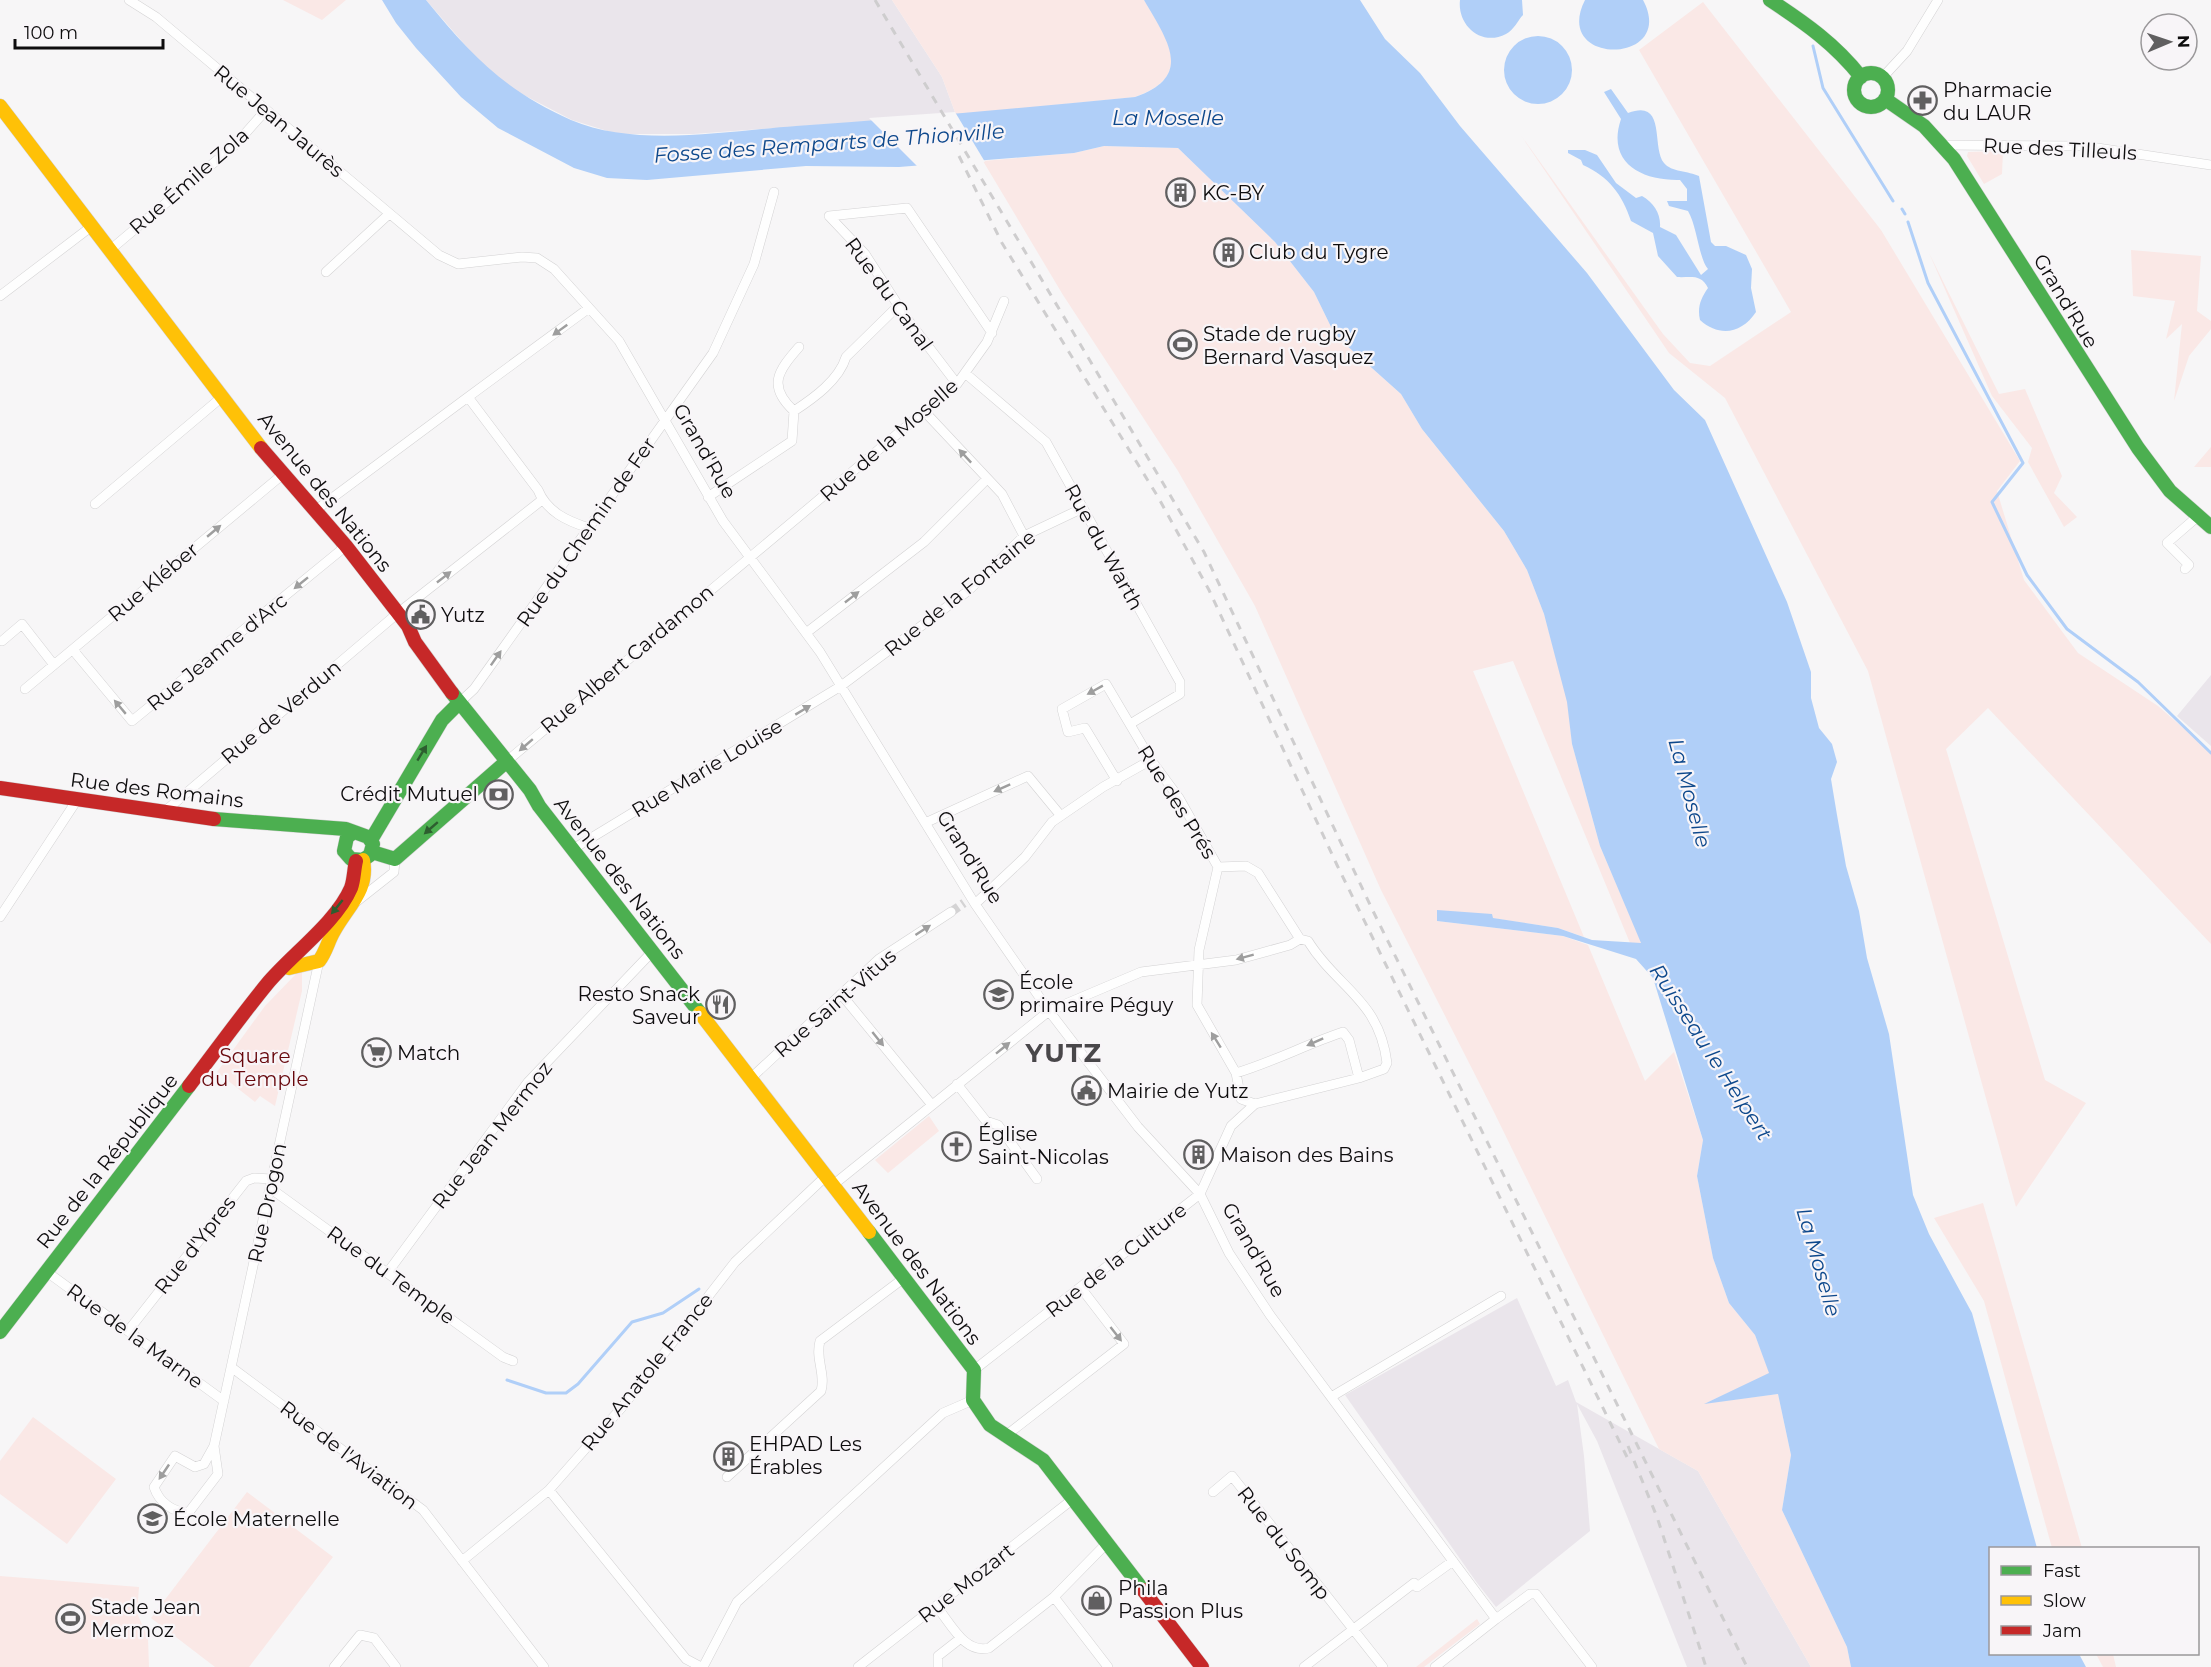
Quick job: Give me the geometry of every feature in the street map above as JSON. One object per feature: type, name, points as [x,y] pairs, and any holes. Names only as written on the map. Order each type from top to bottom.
[{"type":"street","name":"Rue Jean Jaurès","points":[[129,0],[156,18],[427,246]]},
{"type":"street","points":[[1882,78],[1907,51],[1938,0]]},
{"type":"street","points":[[1774,1],[1831,42],[1861,77]]},
{"type":"street","points":[[1872,74],[1882,78],[1887,88],[1885,99],[1872,107],[1858,101],[1854,91],[1861,77],[1872,74]]},
{"type":"street","name":"Grand'Rue","points":[[1885,99],[1902,108],[1958,160],[2086,372],[2158,479],[2197,517],[2211,527]]},
{"type":"street","name":"Avenue des Nations","points":[[0,106],[282,474],[316,510],[398,613],[408,626],[415,642],[459,703],[507,761],[974,1370],[973,1400]]},
{"type":"street","name":"Rue Émile Zola","points":[[110,250],[235,146],[266,110]]},
{"type":"street","name":"Rue des Tilleuls","points":[[1943,145],[2084,146],[2211,165]]},
{"type":"street","name":"Rue du Chemin de Fer","points":[[459,703],[474,689],[713,353],[754,264],[774,192]]},
{"type":"street","name":"Rue du Canal","points":[[957,384],[898,306],[865,254],[829,216],[908,208],[992,333]]},
{"type":"street","points":[[326,272],[388,214]]},
{"type":"street","points":[[0,296],[92,226]]},
{"type":"street","name":"Grand'Rue","points":[[427,246],[458,264],[522,257],[537,258],[554,269],[624,348],[708,497],[748,558],[806,633],[841,686],[970,901],[1049,1011],[1138,1127],[1200,1194],[1229,1253],[1270,1315],[1496,1619]]},
{"type":"street","name":"Rue de la Moselle","points":[[748,558],[957,384],[992,333],[1004,301]]},
{"type":"street","points":[[794,411],[809,401],[843,368],[846,357],[898,306]]},
{"type":"street","points":[[316,510],[589,308]]},
{"type":"street","points":[[708,497],[792,441],[794,411],[783,400],[777,383],[781,368],[800,347]]},
{"type":"street","name":"Rue du Warth","points":[[964,374],[1046,442],[1180,682],[1180,694],[1130,724]]},
{"type":"street","points":[[95,504],[222,397]]},
{"type":"street","points":[[468,397],[538,490],[542,500],[560,517],[589,528]]},
{"type":"street","points":[[924,411],[1002,494],[1024,536]]},
{"type":"street","name":"Rue Kléber","points":[[25,689],[282,474]]},
{"type":"street","points":[[806,633],[924,542],[987,479]]},
{"type":"street","name":"Rue de Verdun","points":[[165,812],[398,613],[542,500]]},
{"type":"street","name":"Rue de la Fontaine","points":[[841,686],[968,591],[1024,536],[1083,508]]},
{"type":"street","points":[[2185,569],[2188,565],[2167,543],[2197,517]]},
{"type":"street","name":"Rue Jeanne d'Arc","points":[[73,650],[132,721],[346,546]]},
{"type":"street","name":"Rue Albert Cardamon","points":[[507,761],[748,558]]},
{"type":"street","points":[[2,641],[22,624],[54,665]]},
{"type":"street","name":"Rue des Prés","points":[[1117,781],[1085,728],[1068,732],[1062,709],[1106,684],[1150,760],[1179,798],[1218,867],[1246,866],[1258,873],[1304,940],[1365,1004],[1374,1020],[1390,1064]]},
{"type":"street","name":"Rue Marie Louise","points":[[573,849],[841,686]]},
{"type":"street","points":[[366,853],[442,720],[459,703]]},
{"type":"street","points":[[970,901],[1025,857],[1052,822],[1103,787],[1150,760]]},
{"type":"street","name":"Rue de la République","points":[[354,904],[394,872],[395,859],[507,761]]},
{"type":"street","points":[[925,823],[1028,776],[1061,816]]},
{"type":"street","name":"Rue des Romains","points":[[0,788],[165,812],[324,826],[354,832]]},
{"type":"street","points":[[0,917],[77,800]]},
{"type":"street","name":"Rue des Romains","points":[[309,826],[344,845]]},
{"type":"street","points":[[366,853],[366,834],[354,832],[347,837],[344,845],[347,855],[366,853],[395,859]]},
{"type":"street","name":"Rue de la République","points":[[0,1332],[267,984],[286,963],[311,956],[354,904],[362,888],[366,869],[366,853]]},
{"type":"street","name":"Rue de la République","points":[[311,956],[351,887],[366,853]]},
{"type":"street","points":[[1218,867],[1201,935],[1197,1005],[1236,1073],[1241,1099],[1255,1104]]},
{"type":"street","name":"Rue Saint-Vitus","points":[[751,1078],[879,959],[951,912]]},
{"type":"street","name":"Rue Anatole France","points":[[462,1561],[549,1490],[622,1406],[735,1262],[829,1180],[932,1105],[1049,1011],[1142,972],[1236,960],[1304,940]]},
{"type":"street","name":"Rue Jean Mermoz","points":[[388,1272],[528,1082],[652,952]]},
{"type":"street","name":"Rue Drogon","points":[[214,1446],[218,1474],[189,1512],[179,1513],[158,1498],[154,1487],[175,1456],[195,1467],[204,1464],[214,1446],[271,1184],[311,956]]},
{"type":"street","points":[[841,994],[932,1105]]},
{"type":"street","points":[[1236,1073],[1271,1063],[1343,1032],[1349,1040],[1359,1078]]},
{"type":"street","name":"Rue de la Culture","points":[[974,1370],[1200,1194],[1232,1126],[1255,1104],[1359,1078],[1390,1064]]},
{"type":"street","points":[[957,1084],[986,1121],[998,1125],[1037,1179]]},
{"type":"street","name":"Rue d'Ypres","points":[[128,1331],[246,1181],[254,1178],[271,1184]]},
{"type":"street","name":"Rue du Temple","points":[[271,1184],[503,1357],[513,1360]]},
{"type":"street","name":"Rue de la Marne","points":[[47,1272],[224,1401]]},
{"type":"street","points":[[727,1477],[821,1391],[824,1381],[817,1352],[820,1341],[904,1278]]},
{"type":"street","points":[[1004,1437],[1124,1344],[1081,1287]]},
{"type":"street","points":[[1331,1397],[1502,1296]]},
{"type":"street","name":"Rue de l'Aviation","points":[[231,1367],[423,1510],[544,1667]]},
{"type":"street","points":[[549,1490],[686,1659],[702,1667],[737,1602],[943,1413],[973,1400],[990,1425],[1004,1437],[1028,1448],[1043,1460],[1202,1667]]},
{"type":"street","name":"Rue du Somp","points":[[1213,1492],[1232,1476],[1383,1667]]},
{"type":"street","name":"Rue Mozart","points":[[858,1667],[1073,1499]]},
{"type":"street","points":[[936,1606],[961,1638],[972,1648],[989,1648],[1054,1597],[1107,1543]]},
{"type":"street","points":[[1304,1667],[1414,1583],[1417,1587],[1453,1561]]},
{"type":"street","points":[[1435,1667],[1530,1594],[1536,1594],[1592,1667]]},
{"type":"street","points":[[1054,1597],[1108,1667]]},
{"type":"street","points":[[334,1667],[360,1635],[374,1638],[396,1667]]},
{"type":"street","points":[[938,1667],[938,1656],[961,1638]]},
{"type":"shaded area","points":[[426,0],[892,0],[942,77],[956,115],[693,134],[617,134],[572,120],[518,92],[485,68]]},
{"type":"shaded area","points":[[2211,675],[2211,746],[2177,716]]},
{"type":"shaded area","points":[[1517,1298],[1556,1386],[1568,1380],[1576,1402],[1698,1471],[1811,1667],[1687,1667],[1597,1441],[1577,1404],[1590,1531],[1496,1607],[1345,1395]]},
{"type":"green space","points":[[283,0],[346,0],[322,20]]},
{"type":"green space","points":[[892,0],[1144,0],[1168,43],[1171,68],[1165,79],[1154,88],[1135,97],[956,115],[942,77]]},
{"type":"green space","points":[[1703,2],[1881,230],[2020,461],[1997,491],[2024,580],[2078,653],[2158,706],[2211,752],[2211,944],[1988,708],[1946,749],[2045,1080],[2086,1103],[2016,1207],[1868,671],[1725,398],[1669,353],[1520,134],[1663,334],[1690,363],[1710,366],[1791,312],[1639,50]]},
{"type":"green space","points":[[1104,146],[1178,148],[1275,242],[1314,292],[1335,335],[1401,394],[1422,429],[1504,531],[1527,570],[1544,614],[1568,702],[1572,744],[1600,846],[1642,944],[1630,943],[1513,661],[1473,671],[1584,937],[1558,928],[1492,918],[1492,914],[1437,921],[1563,936],[1588,945],[1645,1081],[1674,1052],[1703,1140],[1697,1176],[1713,1258],[1729,1303],[1755,1335],[1770,1374],[1706,1403],[1778,1394],[1791,1455],[1782,1510],[1847,1647],[1851,1667],[1811,1667],[1698,1471],[1659,1449],[1493,1110],[1381,890],[1255,606],[1178,471],[1063,295],[983,161],[1074,153]]},
{"type":"green space","points":[[2003,151],[2002,174],[1984,184],[1967,156],[1968,152]]},
{"type":"green space","points":[[2131,250],[2201,256],[2197,311],[2211,321],[2211,329],[2189,356],[2174,401],[2182,324],[2166,339],[2175,301],[2133,296]]},
{"type":"green space","points":[[1929,253],[1999,394],[2025,389],[2062,476],[2054,493],[2077,517],[2064,527],[2028,462],[2032,448],[1992,396]]},
{"type":"green space","points":[[2211,447],[2211,467],[2194,467]]},
{"type":"green space","name":"Square du Temple","points":[[302,972],[302,991],[275,1106],[260,1096],[255,1102],[217,1072],[265,1006],[296,974]]},
{"type":"green space","points":[[929,1116],[939,1131],[888,1173],[875,1160]]},
{"type":"green space","points":[[1983,1203],[2082,1547],[2052,1547],[1984,1301],[1934,1218]]},
{"type":"green space","points":[[33,1417],[116,1479],[67,1544],[0,1494],[0,1461]]},
{"type":"green space","points":[[247,1492],[333,1557],[249,1667],[215,1667],[151,1618]]},
{"type":"green space","name":"Stade Jean Mermoz","points":[[0,1576],[139,1587],[137,1613],[148,1638],[149,1667],[0,1667]]},
{"type":"green space","points":[[1477,1619],[1480,1624],[1424,1667],[1416,1667]]},
{"type":"green space","points":[[2097,1655],[2113,1655],[2116,1667],[2103,1667]]},
{"type":"water","points":[[382,0],[426,0],[474,54],[508,84],[527,97],[571,120],[596,129],[652,136],[711,134],[1135,97],[1154,88],[1165,79],[1170,68],[1171,56],[1167,43],[1144,0],[1360,0],[1385,39],[1420,73],[1460,126],[1587,273],[1674,390],[1705,420],[1787,602],[1811,672],[1811,698],[1819,728],[1832,744],[1837,762],[1831,779],[1837,815],[1846,866],[1859,911],[1867,958],[1889,1034],[1913,1195],[1929,1234],[1972,1313],[2037,1547],[1989,1547],[1989,1655],[2080,1655],[2086,1667],[1851,1667],[1847,1647],[1782,1510],[1791,1455],[1778,1394],[1704,1404],[1769,1373],[1755,1335],[1729,1303],[1713,1258],[1697,1176],[1703,1140],[1653,978],[1636,959],[1563,936],[1437,921],[1437,910],[1492,914],[1493,918],[1558,928],[1592,940],[1641,943],[1600,846],[1572,744],[1567,702],[1544,614],[1527,570],[1504,531],[1422,429],[1401,394],[1335,335],[1314,292],[1275,242],[1178,148],[1104,146],[1074,153],[899,167],[806,166],[647,180],[607,178],[574,168],[498,128],[461,97],[396,23]]},
{"type":"water","points":[[1460,0],[1522,0],[1523,15],[1514,28],[1506,34],[1488,38],[1480,36],[1467,25],[1462,18]]},
{"type":"water","points":[[1585,0],[1643,0],[1649,21],[1644,37],[1631,46],[1614,50],[1598,47],[1585,37],[1579,22]]},
{"type":"water","points":[[1545,36],[1557,42],[1566,51],[1572,63],[1570,83],[1562,94],[1545,104],[1531,104],[1514,94],[1506,83],[1504,63],[1514,46],[1525,38]]},
{"type":"water","points":[[1611,89],[1628,113],[1640,110],[1648,112],[1653,118],[1660,156],[1667,166],[1699,176],[1711,242],[1715,246],[1726,246],[1746,255],[1752,269],[1751,288],[1756,312],[1737,329],[1723,331],[1708,326],[1700,320],[1700,303],[1708,288],[1705,283],[1695,277],[1677,277],[1658,256],[1653,233],[1631,221],[1613,187],[1600,175],[1583,165],[1581,160],[1568,153],[1568,150],[1585,150],[1597,155],[1616,183],[1636,198],[1642,196],[1653,205],[1658,213],[1660,227],[1676,235],[1701,275],[1708,269],[1702,258],[1688,211],[1669,206],[1667,201],[1687,201],[1687,189],[1680,180],[1653,177],[1641,173],[1623,158],[1618,134],[1621,119],[1604,92]]},
{"type":"pier","points":[[955,112],[985,162],[918,167],[869,118]]},
{"type":"waterway","points":[[1813,46],[1823,88],[1893,201]]},
{"type":"waterway","points":[[1902,209],[1905,214]]},
{"type":"waterway","points":[[1908,222],[1928,283],[2023,463],[1992,502],[2027,575],[2067,629],[2138,682],[2211,753]]},
{"type":"waterway","name":"Ruisseau le Helpert","points":[[507,1380],[546,1393],[566,1393],[578,1384],[632,1322],[663,1313],[699,1289]]},
{"type":"tunnel","points":[[951,912],[964,903]]},
{"type":"railway","points":[[875,0],[1204,552],[1373,911],[1747,1667]]},
{"type":"railway","points":[[959,156],[1002,243],[1158,497],[1209,590],[1337,865],[1627,1457]]},
{"type":"railway","points":[[1628,1446],[1657,1517],[1706,1667]]},
{"type":"traffic: fast","points":[[1770,0],[1819,35],[1841,54],[1861,77]]},
{"type":"traffic: fast","points":[[1871,73],[1883,78],[1888,90],[1883,102],[1871,107],[1859,102],[1854,90],[1859,78],[1871,73]]},
{"type":"traffic: fast","points":[[1885,99],[1924,126],[1954,159],[2138,448],[2170,491],[2211,527]]},
{"type":"traffic: fast","points":[[452,693],[530,790],[539,806],[700,1013]]},
{"type":"traffic: fast","points":[[371,840],[442,720],[459,703]]},
{"type":"traffic: fast","points":[[372,852],[395,859],[507,761]]},
{"type":"traffic: fast","points":[[214,819],[346,829],[368,837],[373,844],[370,855],[363,860],[351,859],[344,851],[347,837],[354,832]]},
{"type":"traffic: fast","points":[[0,1332],[189,1086]]},
{"type":"traffic: fast","points":[[869,1232],[974,1370],[973,1400],[990,1425],[1043,1460],[1143,1590]]},
{"type":"traffic: slow","points":[[0,106],[261,448]]},
{"type":"traffic: slow","points":[[289,968],[319,961],[334,931],[360,889],[364,871],[363,860]]},
{"type":"traffic: slow","points":[[700,1013],[869,1232]]},
{"type":"traffic: jam","points":[[261,448],[346,546],[408,626],[415,642],[452,693]]},
{"type":"traffic: jam","points":[[0,788],[214,819]]},
{"type":"traffic: jam","points":[[189,1086],[267,984],[335,914],[351,888],[356,861]]},
{"type":"traffic: jam","points":[[1143,1590],[1202,1667]]},
{"type":"place","name":"Pharmacie du LAUR","points":[[1922,101]]},
{"type":"place","name":"KC-BY","points":[[1181,193]]},
{"type":"place","name":"Club du Tygre","points":[[1228,252]]},
{"type":"place","name":"Stade de rugby Bernard Vasquez","points":[[1182,345]]},
{"type":"place","name":"Yutz","points":[[420,615]]},
{"type":"place","name":"Crédit Mutuel","points":[[499,794]]},
{"type":"place","name":"École primaire Péguy","points":[[998,994]]},
{"type":"place","name":"Resto Snack Saveur","points":[[721,1005]]},
{"type":"place","name":"Match","points":[[376,1053]]},
{"type":"place","name":"Mairie de Yutz","points":[[1086,1091]]},
{"type":"place","name":"Église Saint-Nicolas","points":[[957,1146]]},
{"type":"place","name":"Maison des Bains","points":[[1199,1155]]},
{"type":"place","name":"EHPAD Les Érables","points":[[728,1456]]},
{"type":"place","name":"École Maternelle","points":[[152,1519]]},
{"type":"place","name":"Phila Passion Plus","points":[[1097,1600]]},
{"type":"place","name":"Stade Jean Mermoz","points":[[70,1619]]},
{"type":"district","name":"YUTZ","points":[[1064,1053]]},
{"type":"water label","name":"La Moselle","points":[[1168,117]]},
{"type":"water label","name":"Fosse des Remparts de Thionville","points":[[829,143]]},
{"type":"water label","name":"La Moselle","points":[[1690,793]]},
{"type":"water label","name":"La Moselle","points":[[1819,1262]]}]
